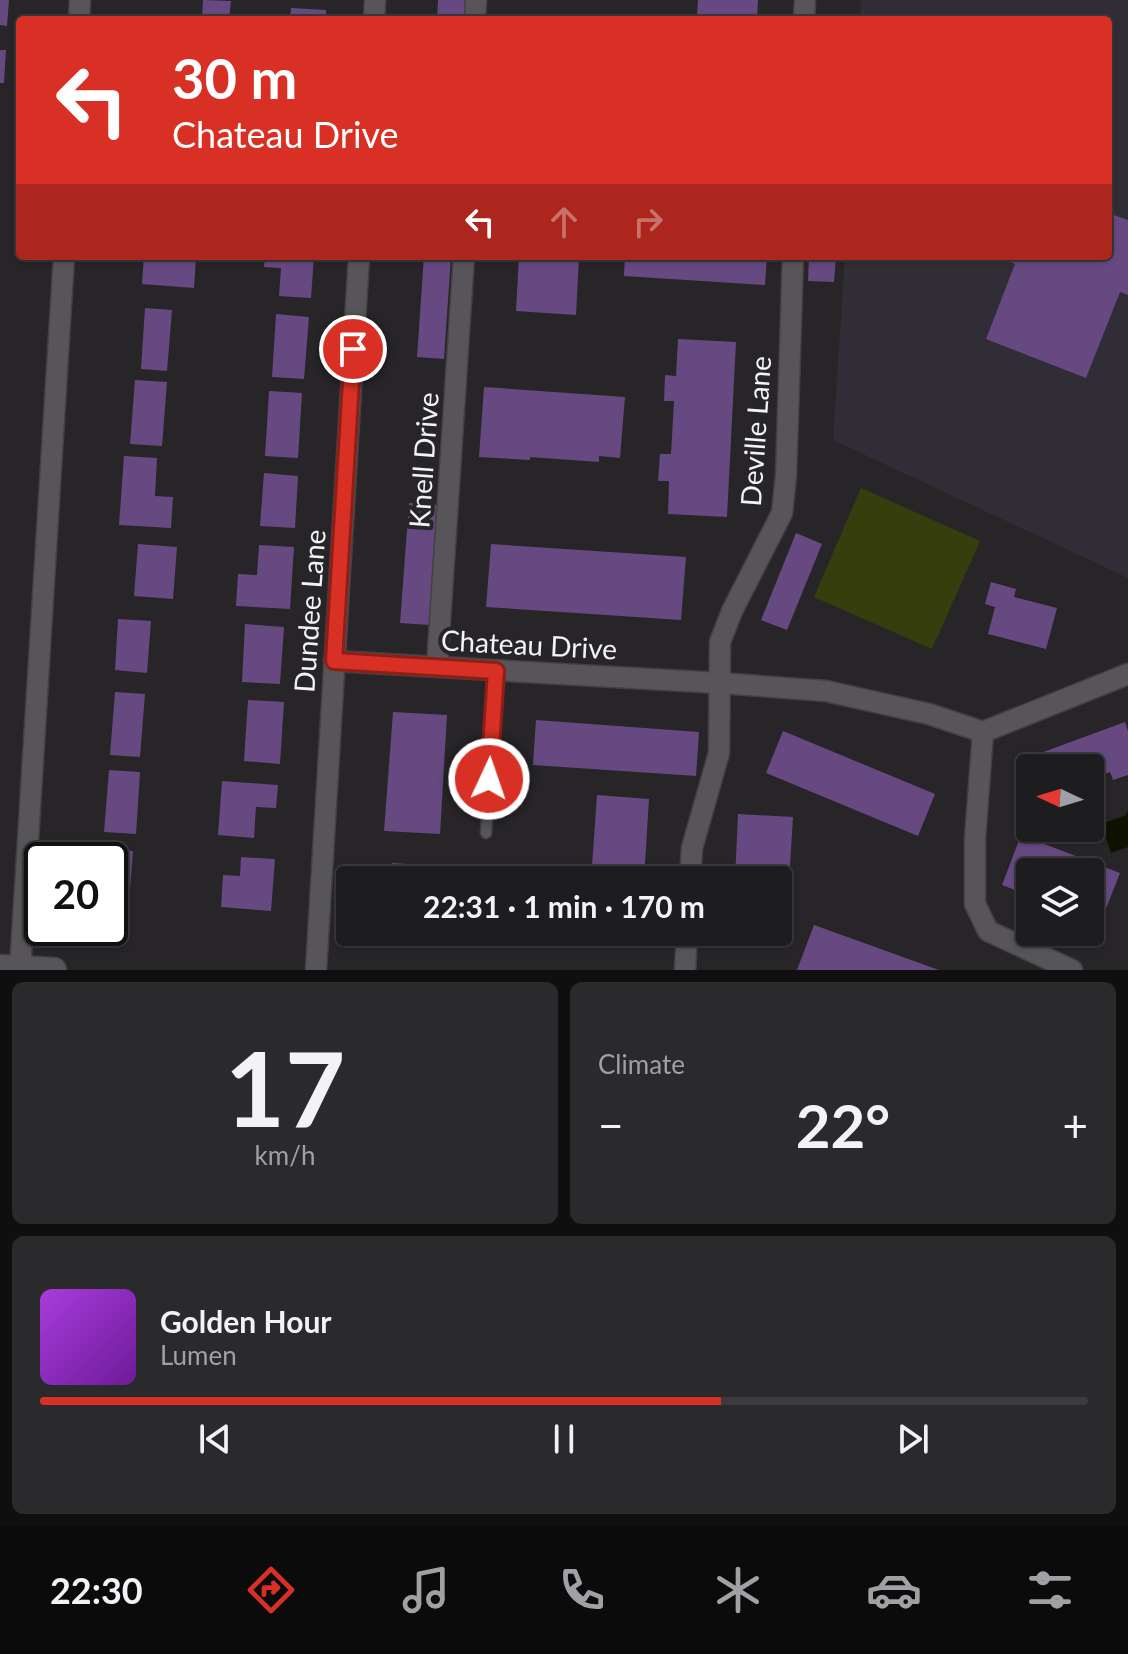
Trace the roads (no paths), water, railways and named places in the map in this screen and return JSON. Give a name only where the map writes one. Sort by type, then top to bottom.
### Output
[{"type":"street","points":[[54,970],[13,968],[64,260]]},
{"type":"street","name":"Dundee Lane","points":[[316,970],[359,260]]},
{"type":"street","name":"Knell Drive","points":[[437,667],[464,260]]},
{"type":"street","name":"Deville Lane","points":[[691,866],[692,848],[719,753],[720,642],[732,611],[782,513],[786,476],[793,260]]},
{"type":"street","name":"Chateau Drive","points":[[334,661],[826,691],[929,714],[983,732]]},
{"type":"street","points":[[1072,970],[988,931],[975,904],[975,839],[983,732],[1128,674]]},
{"type":"street","points":[[685,970],[686,946]]},
{"type":"lane","points":[[486,833],[496,671]]}]
